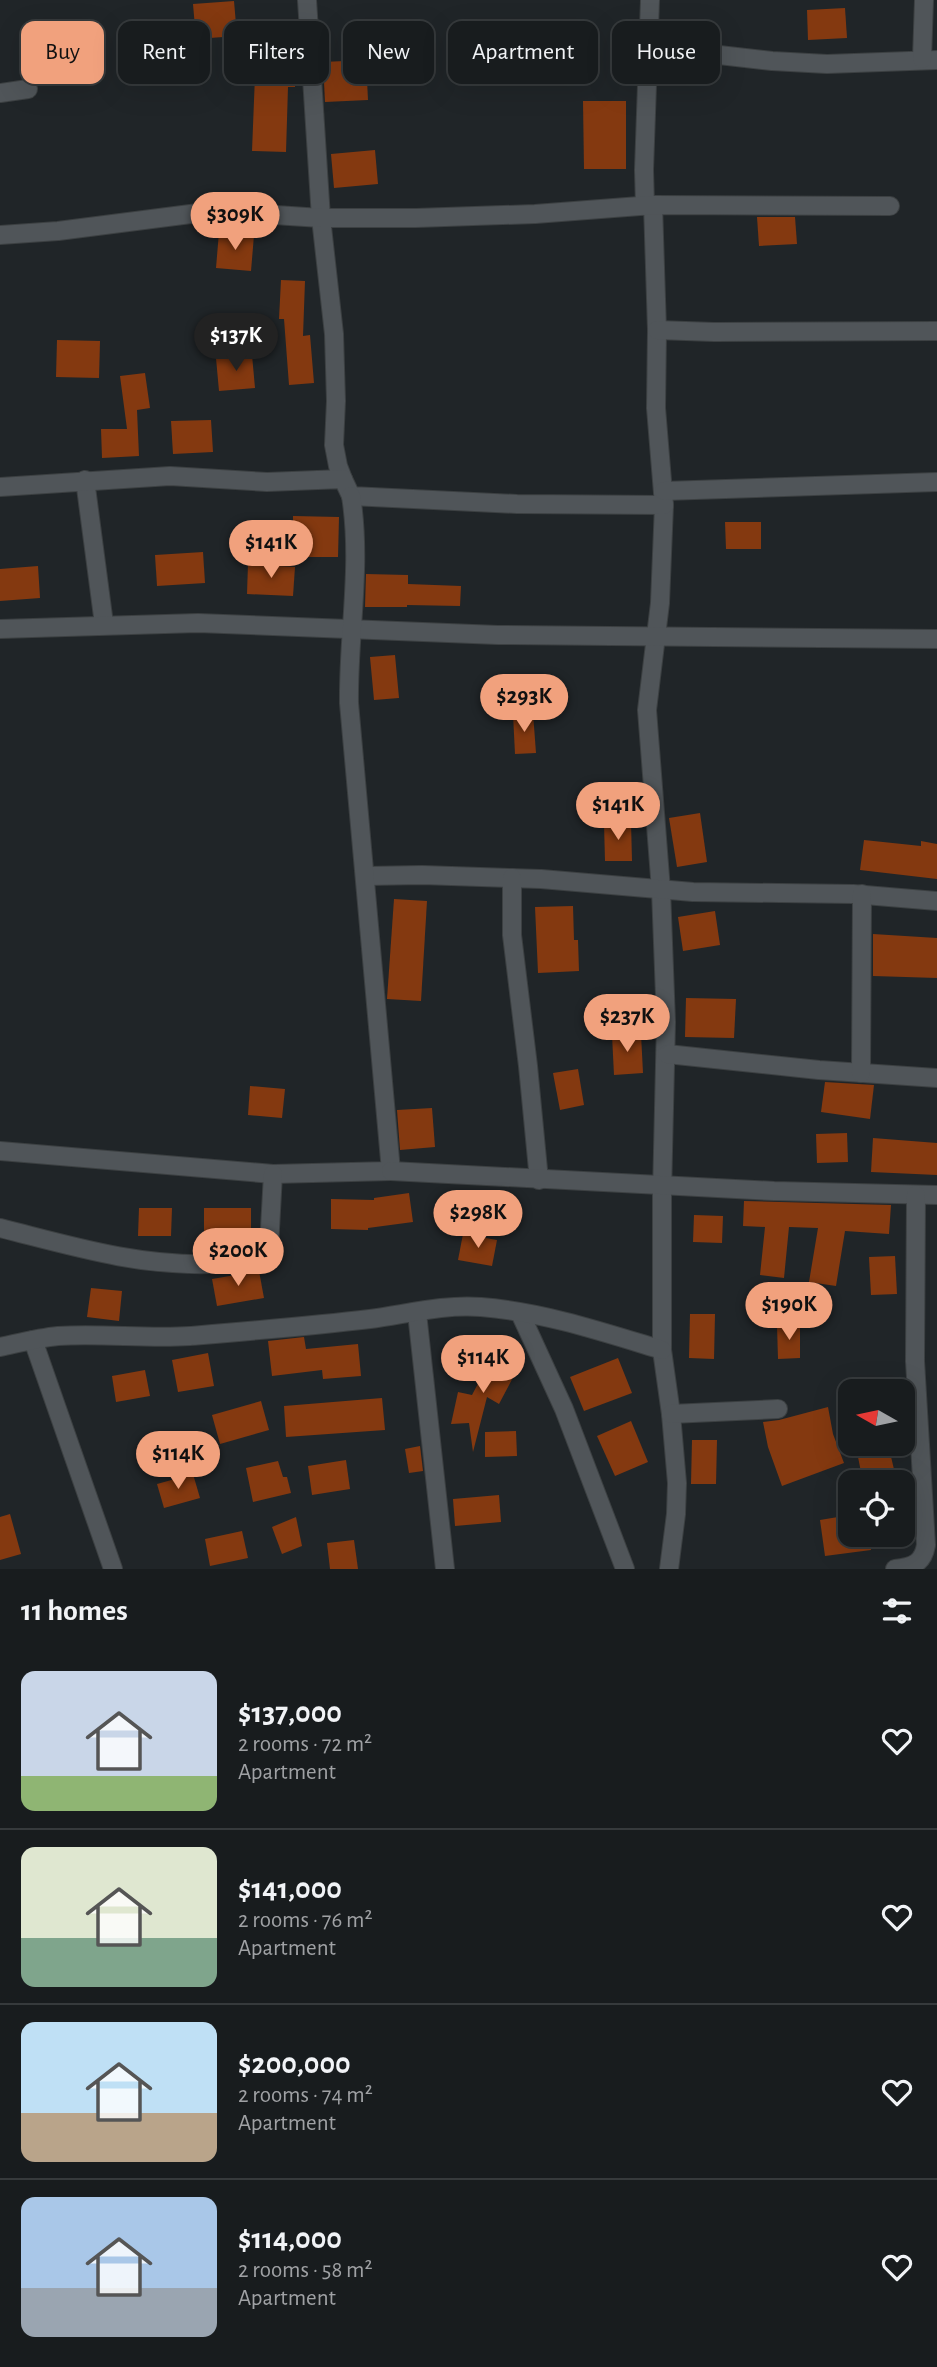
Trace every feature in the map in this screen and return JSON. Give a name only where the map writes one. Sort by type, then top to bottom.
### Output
[{"type":"street","points":[[307,0],[321,218],[334,334],[334,445],[343,479],[351,496],[357,538],[349,704],[391,1171]]},
{"type":"street","points":[[650,0],[650,21]]},
{"type":"street","points":[[720,55],[827,64],[930,60],[924,0]]},
{"type":"street","points":[[647,84],[644,170],[649,205],[657,330],[656,408],[664,498],[663,557],[647,710],[661,890],[667,1054],[662,1184],[662,1350],[677,1483],[669,1569]]},
{"type":"street","points":[[0,93],[27,89]]},
{"type":"street","points":[[0,235],[128,223],[214,211],[321,218],[535,214],[649,205],[890,206]]},
{"type":"street","points":[[657,330],[937,331]]},
{"type":"street","points":[[0,487],[170,476],[267,482],[343,479]]},
{"type":"street","points":[[85,480],[104,624]]},
{"type":"street","points":[[351,496],[517,504],[937,482]]},
{"type":"street","points":[[0,629],[198,623],[512,636],[937,639]]},
{"type":"street","points":[[366,876],[512,878],[730,894],[862,894],[937,901]]},
{"type":"street","points":[[512,878],[512,935],[539,1180]]},
{"type":"street","points":[[861,1073],[862,894]]},
{"type":"street","points":[[667,1054],[937,1078]]},
{"type":"street","points":[[0,1151],[273,1174],[391,1171],[774,1191],[937,1195]]},
{"type":"street","points":[[0,1228],[119,1258],[146,1262],[183,1265],[253,1261],[264,1256],[269,1247],[273,1174]]},
{"type":"street","points":[[895,1569],[915,1565],[921,1560],[926,1545],[915,1361],[916,1195]]},
{"type":"street","points":[[0,1347],[57,1336],[185,1336],[417,1313],[440,1307],[482,1307],[601,1332],[662,1350]]},
{"type":"street","points":[[417,1313],[445,1569]]},
{"type":"street","points":[[520,1313],[564,1409],[625,1569]]},
{"type":"street","points":[[33,1340],[113,1569]]},
{"type":"street","points":[[671,1414],[778,1409]]},
{"type":"building","points":[[234,1],[236,21],[224,21],[224,37],[210,38],[210,21],[194,21],[193,4]]},
{"type":"building","points":[[845,8],[847,38],[808,40],[807,10]]},
{"type":"building","points":[[343,61],[343,84],[367,84],[368,100],[325,102],[324,84],[329,84],[329,62]]},
{"type":"building","points":[[255,84],[295,84],[295,87],[288,87],[286,152],[252,151]]},
{"type":"building","points":[[583,101],[626,101],[626,169],[584,169]]},
{"type":"building","points":[[375,150],[378,184],[334,188],[331,154]]},
{"type":"building","points":[[757,217],[795,217],[797,244],[759,246]]},
{"type":"building","points":[[219,232],[254,235],[251,271],[216,268]]},
{"type":"building","points":[[281,280],[305,281],[303,336],[310,335],[314,383],[289,385],[284,319],[279,319]]},
{"type":"building","points":[[57,340],[100,341],[99,378],[56,377]]},
{"type":"building","points":[[252,355],[255,388],[219,391],[216,358]]},
{"type":"building","points":[[145,373],[150,408],[137,410],[139,456],[102,458],[101,429],[127,429],[120,376]]},
{"type":"building","points":[[211,420],[213,452],[173,454],[171,421]]},
{"type":"building","points":[[293,516],[339,517],[338,557],[293,557]]},
{"type":"building","points":[[725,522],[761,522],[761,549],[726,549]]},
{"type":"building","points":[[203,552],[205,583],[157,586],[155,555]]},
{"type":"building","points":[[248,564],[295,567],[293,596],[247,594]]},
{"type":"building","points":[[38,566],[40,598],[0,601],[0,569]]},
{"type":"building","points":[[366,574],[408,575],[408,584],[461,586],[460,606],[365,607]]},
{"type":"building","points":[[395,655],[399,698],[374,700],[370,657]]},
{"type":"building","points":[[533,713],[536,753],[515,754],[513,714]]},
{"type":"building","points":[[700,813],[707,862],[677,867],[669,818]]},
{"type":"building","points":[[631,822],[632,861],[605,861],[604,823]]},
{"type":"building","points":[[864,840],[921,846],[921,841],[937,844],[937,879],[860,870]]},
{"type":"building","points":[[394,899],[427,901],[421,1001],[387,999]]},
{"type":"building","points":[[573,906],[574,940],[578,940],[579,971],[538,973],[535,907]]},
{"type":"building","points":[[715,911],[720,945],[683,951],[678,917]]},
{"type":"building","points":[[873,934],[937,938],[937,978],[873,976]]},
{"type":"building","points":[[686,998],[736,999],[734,1038],[685,1037]]},
{"type":"building","points":[[641,1034],[643,1073],[614,1075],[612,1035]]},
{"type":"building","points":[[578,1069],[584,1105],[560,1110],[553,1073]]},
{"type":"building","points":[[825,1082],[874,1085],[870,1119],[821,1112]]},
{"type":"building","points":[[250,1086],[285,1089],[282,1118],[248,1115]]},
{"type":"building","points":[[432,1108],[435,1147],[400,1150],[397,1110]]},
{"type":"building","points":[[847,1133],[848,1162],[817,1163],[816,1134]]},
{"type":"building","points":[[873,1138],[937,1143],[937,1175],[871,1172]]},
{"type":"building","points":[[409,1193],[413,1222],[368,1230],[331,1229],[331,1199],[374,1200]]},
{"type":"building","points":[[744,1201],[891,1205],[889,1234],[845,1231],[836,1286],[809,1282],[818,1228],[789,1227],[784,1278],[760,1275],[765,1227],[743,1226]]},
{"type":"building","points":[[139,1208],[172,1208],[171,1236],[138,1236]]},
{"type":"building","points":[[204,1208],[251,1208],[251,1240],[204,1241]]},
{"type":"building","points":[[694,1215],[723,1216],[722,1243],[693,1242]]},
{"type":"building","points":[[463,1234],[497,1240],[492,1266],[458,1260]]},
{"type":"building","points":[[895,1256],[897,1294],[871,1295],[869,1257]]},
{"type":"building","points":[[259,1271],[264,1298],[217,1306],[212,1279]]},
{"type":"building","points":[[91,1288],[122,1291],[119,1321],[87,1317]]},
{"type":"building","points":[[690,1314],[715,1314],[714,1359],[689,1358]]},
{"type":"building","points":[[777,1325],[800,1325],[800,1358],[778,1359]]},
{"type":"building","points":[[304,1337],[306,1349],[358,1344],[361,1376],[323,1379],[322,1370],[272,1376],[268,1341]]},
{"type":"building","points":[[208,1353],[214,1386],[178,1392],[172,1360]]},
{"type":"building","points":[[493,1355],[518,1368],[499,1404],[487,1397],[473,1452],[469,1423],[451,1424],[458,1392],[472,1395]]},
{"type":"building","points":[[618,1358],[632,1393],[584,1411],[570,1377]]},
{"type":"building","points":[[145,1370],[150,1396],[116,1402],[112,1376]]},
{"type":"building","points":[[382,1398],[385,1430],[286,1437],[284,1406]]},
{"type":"building","points":[[261,1401],[269,1430],[220,1444],[212,1415]]},
{"type":"building","points":[[828,1407],[838,1456],[841,1456],[844,1463],[782,1486],[768,1447],[763,1422]]},
{"type":"building","points":[[631,1421],[648,1462],[615,1476],[597,1436]]},
{"type":"building","points":[[516,1431],[517,1456],[485,1457],[485,1432]]},
{"type":"building","points":[[692,1440],[717,1440],[716,1484],[691,1484]]},
{"type":"building","points":[[420,1446],[423,1471],[409,1473],[405,1449]]},
{"type":"building","points":[[891,1456],[894,1470],[861,1470],[858,1457]]},
{"type":"building","points":[[346,1460],[350,1489],[312,1495],[308,1466]]},
{"type":"building","points":[[278,1461],[283,1477],[287,1477],[291,1493],[253,1502],[246,1468]]},
{"type":"building","points":[[193,1474],[200,1498],[164,1508],[157,1484]]},
{"type":"building","points":[[499,1495],[501,1522],[455,1526],[453,1499]]},
{"type":"building","points":[[10,1514],[21,1554],[0,1560],[0,1517]]},
{"type":"building","points":[[296,1517],[302,1546],[282,1554],[272,1527]]},
{"type":"building","points":[[838,1517],[838,1547],[871,1547],[871,1550],[825,1556],[820,1520]]},
{"type":"building","points":[[242,1531],[248,1558],[210,1566],[205,1539]]},
{"type":"building","points":[[354,1540],[358,1569],[330,1569],[327,1543]]}]
